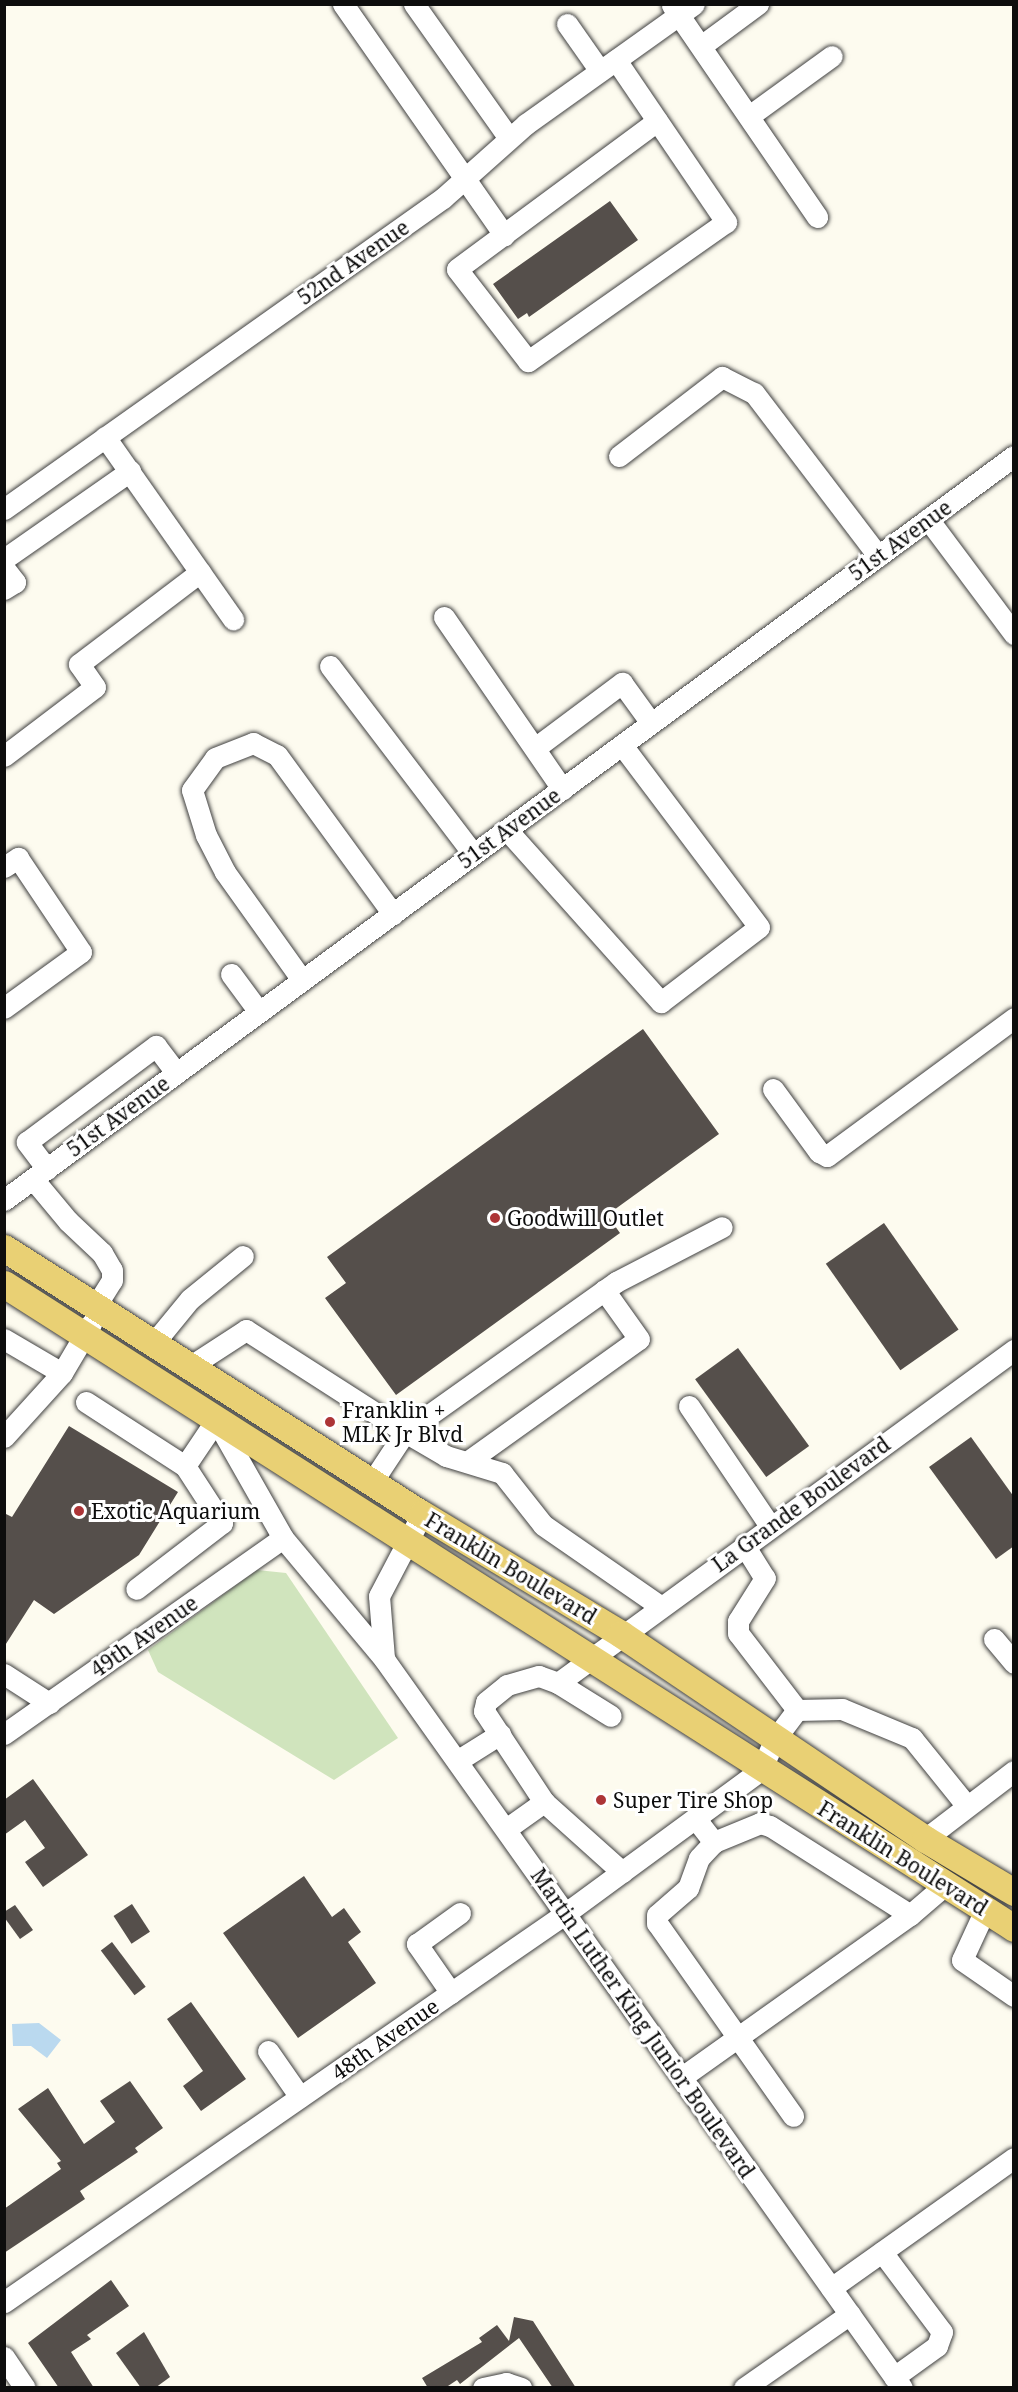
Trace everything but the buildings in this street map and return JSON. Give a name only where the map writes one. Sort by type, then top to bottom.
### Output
[{"type":"main road","name":"Franklin Boulevard","points":[[4,1248],[91,1322],[216,1420],[406,1539],[761,1770],[1014,1928]]},
{"type":"main road","name":"Franklin Boulevard","points":[[4,1284],[44,1309],[91,1322],[153,1344],[422,1514],[621,1634],[925,1839],[1014,1893]]},
{"type":"main road","points":[[91,1322],[161,1366],[189,1367]]},
{"type":"street","points":[[343,4],[504,235]]},
{"type":"street","points":[[414,4],[508,138]]},
{"type":"street","points":[[701,46],[758,4]]},
{"type":"street","points":[[682,8],[701,46],[817,217]]},
{"type":"street","name":"52nd Avenue","points":[[4,508],[466,181],[508,138],[682,8]]},
{"type":"street","points":[[567,24],[608,65],[657,121],[726,222],[528,361],[457,269],[657,121]]},
{"type":"street","points":[[749,116],[832,56]]},
{"type":"street","points":[[619,456],[722,377],[754,393],[878,556]]},
{"type":"street","points":[[105,437],[233,619]]},
{"type":"street","name":"51st Avenue","points":[[4,1200],[1014,456]]},
{"type":"street","points":[[4,589],[15,582],[5,559],[130,471]]},
{"type":"street","points":[[928,519],[1014,634]]},
{"type":"street","points":[[4,756],[95,687],[79,664],[200,572]]},
{"type":"street","points":[[444,617],[562,789]]},
{"type":"street","points":[[330,666],[474,854]]},
{"type":"street","points":[[535,748],[622,683],[651,723]]},
{"type":"street","points":[[302,980],[225,872],[206,835],[192,790],[215,758],[253,743],[277,755],[393,914]]},
{"type":"street","points":[[507,830],[661,1002],[759,927],[622,745]]},
{"type":"street","points":[[4,867],[18,858],[81,952],[4,1008]]},
{"type":"street","points":[[231,974],[259,1012]]},
{"type":"street","points":[[773,1089],[819,1152],[826,1156],[1014,1018]]},
{"type":"street","points":[[4,1437],[62,1373],[112,1280],[112,1270],[102,1253],[68,1221],[40,1174],[27,1142],[156,1046],[176,1073]]},
{"type":"street","points":[[372,1482],[405,1432],[604,1290],[722,1227]]},
{"type":"street","points":[[153,1344],[190,1299],[243,1256]]},
{"type":"street","points":[[467,1462],[639,1339],[604,1290]]},
{"type":"street","points":[[189,1367],[246,1330],[446,1456],[502,1473],[543,1525],[660,1606]]},
{"type":"street","points":[[4,1340],[62,1373]]},
{"type":"street","name":"La Grande Boulevard","points":[[558,1683],[588,1658],[1014,1350]]},
{"type":"street","points":[[86,1402],[185,1466],[222,1523],[136,1589]]},
{"type":"street","points":[[689,1406],[770,1526]]},
{"type":"street","points":[[185,1466],[216,1420]]},
{"type":"street","name":"Martin Luther King Junior Boulevard","points":[[216,1420],[283,1538],[384,1659],[898,2382]]},
{"type":"street","points":[[384,1659],[379,1596],[406,1539],[422,1514]]},
{"type":"street","name":"49th Avenue","points":[[4,1734],[283,1538]]},
{"type":"street","points":[[744,1545],[765,1578],[738,1621],[738,1633],[797,1710]]},
{"type":"street","points":[[994,1639],[1014,1663]]},
{"type":"street","points":[[4,1674],[49,1703]]},
{"type":"street","points":[[611,1716],[558,1683],[539,1676],[507,1685],[486,1702],[484,1711],[544,1802],[622,1872]]},
{"type":"street","points":[[797,1710],[842,1709],[912,1738],[966,1805]]},
{"type":"street","points":[[761,1770],[775,1739],[797,1710]]},
{"type":"street","points":[[457,1761],[500,1734]]},
{"type":"street","name":"48th Avenue","points":[[4,2302],[566,1913],[761,1770]]},
{"type":"street","points":[[925,1839],[966,1805],[1014,1771]]},
{"type":"street","points":[[506,1829],[544,1802]]},
{"type":"street","points":[[695,1818],[714,1842]]},
{"type":"street","points":[[793,2116],[657,1923],[657,1915],[688,1888],[699,1858],[714,1842],[760,1823],[770,1826],[910,1915]]},
{"type":"street","points":[[682,2077],[910,1915],[945,1884]]},
{"type":"street","points":[[985,1910],[962,1960],[1014,1996]]},
{"type":"street","points":[[451,1993],[417,1944],[460,1913]]},
{"type":"street","points":[[267,2052],[300,2097]]},
{"type":"street","points":[[831,2288],[1014,2158]]},
{"type":"street","points":[[882,2252],[942,2332],[937,2346],[898,2382]]},
{"type":"street","points":[[744,2388],[850,2314]]},
{"type":"street","points":[[4,2357],[25,2388]]},
{"type":"street","points":[[483,2388],[506,2383],[521,2388]]},
{"type":"green space","points":[[257,1570],[286,1573],[398,1738],[334,1780],[158,1672],[148,1650]]},
{"type":"water","points":[[39,2023],[61,2040],[47,2058],[31,2046],[13,2046],[12,2024]]},
{"type":"place","name":"Goodwill Outlet","points":[[495,1218]]},
{"type":"place","name":"Franklin + MLK Jr Blvd","points":[[330,1422]]},
{"type":"place","name":"Exotic Aquarium","points":[[79,1511]]},
{"type":"place","name":"Super Tire Shop","points":[[601,1800]]}]
